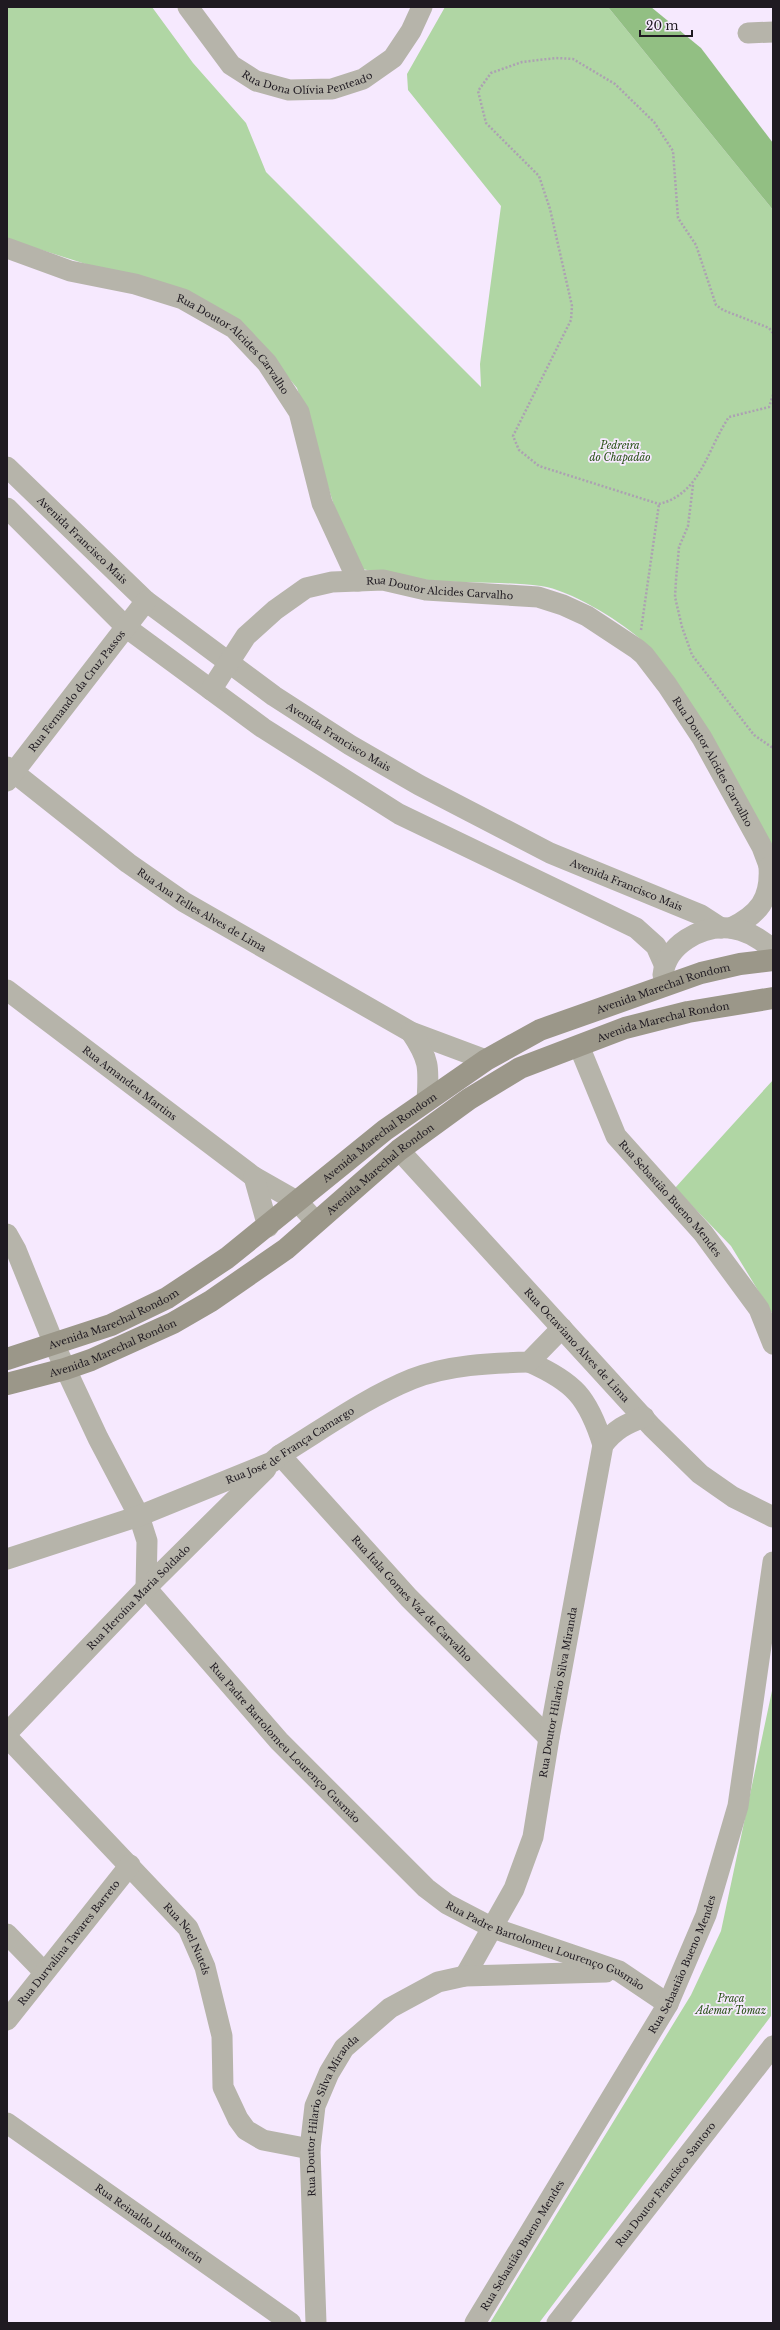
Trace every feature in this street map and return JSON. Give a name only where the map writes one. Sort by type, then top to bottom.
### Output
[{"type":"main road","name":"Avenida Marechal Rondom","points":[[7,1359],[111,1325],[167,1298],[227,1258],[268,1227],[385,1130],[486,1060],[540,1030],[665,975],[700,974],[740,964],[773,960]]},
{"type":"main road","points":[[665,975],[674,1001],[688,1012]]},
{"type":"main road","name":"Avenida Marechal Rondon","points":[[7,1384],[65,1369],[129,1344],[205,1304],[237,1284],[286,1249],[399,1150],[469,1099],[520,1068],[625,1028],[770,994]]},
{"type":"street","name":"Rua Dona Olívia Penteado","points":[[188,7],[231,65],[256,81],[289,90],[332,90],[363,79],[394,58],[412,30],[422,7]]},
{"type":"street","points":[[748,33],[773,32]]},
{"type":"street","name":"Rua Doutor Alcides Carvalho","points":[[7,248],[70,271],[136,284],[183,299],[234,328],[267,363],[299,412],[322,503],[358,581],[383,580],[426,590],[538,597],[563,605],[587,616],[644,655],[702,738],[762,847],[771,872],[766,898],[756,912],[726,928]]},
{"type":"street","name":"Avenida Francisco Mais","points":[[7,467],[146,601],[229,660],[274,696],[350,745],[419,785],[550,853],[689,910],[726,928],[761,939],[773,950]]},
{"type":"street","points":[[7,508],[127,628],[263,728],[398,814],[636,928],[656,946],[665,975]]},
{"type":"street","points":[[211,690],[229,660],[246,636],[275,610],[306,588],[332,582],[358,581]]},
{"type":"street","name":"Rua Fernando da Cruz Passos","points":[[9,773],[127,628],[146,601]]},
{"type":"street","name":"Rua Ana Telles Alves de Lima","points":[[9,773],[128,863],[184,902],[411,1032],[486,1060]]},
{"type":"street","points":[[665,975],[672,951],[686,939],[700,933],[726,928]]},
{"type":"street","name":"Rua Amandeu Martins","points":[[7,990],[254,1177],[298,1202],[316,1222]]},
{"type":"street","name":"Rua Ana Telles Alves de Lima","points":[[411,1032],[425,1052],[429,1070],[427,1100]]},
{"type":"street","name":"Rua Sebastião Bueno Mendes","points":[[578,1046],[616,1136],[703,1233],[759,1309],[773,1344]]},
{"type":"street","name":"Rua Octaviano Alves de Lima","points":[[399,1150],[644,1418],[700,1474],[733,1497],[773,1517]]},
{"type":"street","points":[[254,1177],[268,1227]]},
{"type":"street","points":[[7,1234],[16,1250],[65,1369],[139,1516],[147,1541],[146,1588]]},
{"type":"street","points":[[562,1328],[529,1362],[554,1373],[573,1388],[587,1405],[603,1445]]},
{"type":"street","name":"Rua José de França Camargo","points":[[7,1559],[139,1516],[276,1459],[374,1397],[413,1379],[455,1368],[529,1362]]},
{"type":"street","name":"Rua Doutor Hilario Silva Miranda","points":[[465,1976],[514,1889],[533,1837],[549,1738],[603,1445],[612,1432],[623,1425],[644,1418]]},
{"type":"street","name":"Rua Heroína Maria Soldado","points":[[7,1733],[146,1588],[276,1459]]},
{"type":"street","name":"Rua Ítala Gomes Vaz de Carvalho","points":[[276,1459],[409,1598],[549,1738]]},
{"type":"street","name":"Rua Sebastião Bueno Mendes","points":[[475,2323],[668,2004],[706,1915],[738,1806],[773,1562]]},
{"type":"street","name":"Rua Padre Bartolomeu Lourenço Gusmão","points":[[146,1588],[279,1741],[426,1888],[447,1904],[493,1928],[619,1971],[668,2004]]},
{"type":"street","name":"Rua Noel Nutels","points":[[7,1737],[130,1865],[188,1928],[205,1966],[222,2036],[223,2087],[238,2119],[246,2130],[263,2140],[310,2148]]},
{"type":"street","name":"Rua Durvalina Tavares Barreto","points":[[7,2020],[130,1865]]},
{"type":"street","points":[[7,1934],[44,1972]]},
{"type":"street","name":"Rua Doutor Hilario Silva Miranda","points":[[316,2323],[310,2148],[315,2106],[329,2073],[344,2048],[371,2022],[412,1994],[438,1982],[465,1976],[619,1971]]},
{"type":"street","name":"Rua Doutor Francisco Santoro","points":[[557,2323],[773,2046]]},
{"type":"street","name":"Rua Reinaldo Lubenstein","points":[[7,2123],[291,2323]]},
{"type":"path","points":[[693,484],[676,498],[659,504],[539,466],[519,450],[513,436],[571,320],[572,306],[550,209],[539,176],[486,123],[478,91],[491,73],[522,62],[556,58],[572,59],[615,84],[654,122],[673,151],[678,218],[696,245],[716,305],[723,310],[769,328],[773,333]]},
{"type":"path","points":[[773,395],[769,407],[729,417],[693,484],[688,526],[680,547],[675,597],[682,627],[692,655],[754,735],[773,748]]},
{"type":"path","points":[[637,649],[646,601],[649,566],[659,504]]},
{"type":"green space","name":"Pedreira do Chapadão","points":[[7,7],[152,7],[193,63],[246,123],[266,172],[481,387],[480,364],[501,206],[408,90],[407,74],[445,7],[608,7],[773,210],[773,867],[639,638],[630,630],[593,606],[579,599],[541,586],[527,584],[428,580],[362,569],[337,515],[297,388],[247,328],[92,266],[7,239]]},
{"type":"green space","points":[[608,7],[651,7],[701,48],[773,143],[773,210]]},
{"type":"green space","points":[[773,1080],[773,1315],[731,1246],[675,1188]]},
{"type":"green space","name":"Praça Ademar Tomaz","points":[[773,1686],[771,2016],[539,2323],[490,2323],[691,1995],[721,1931]]}]
